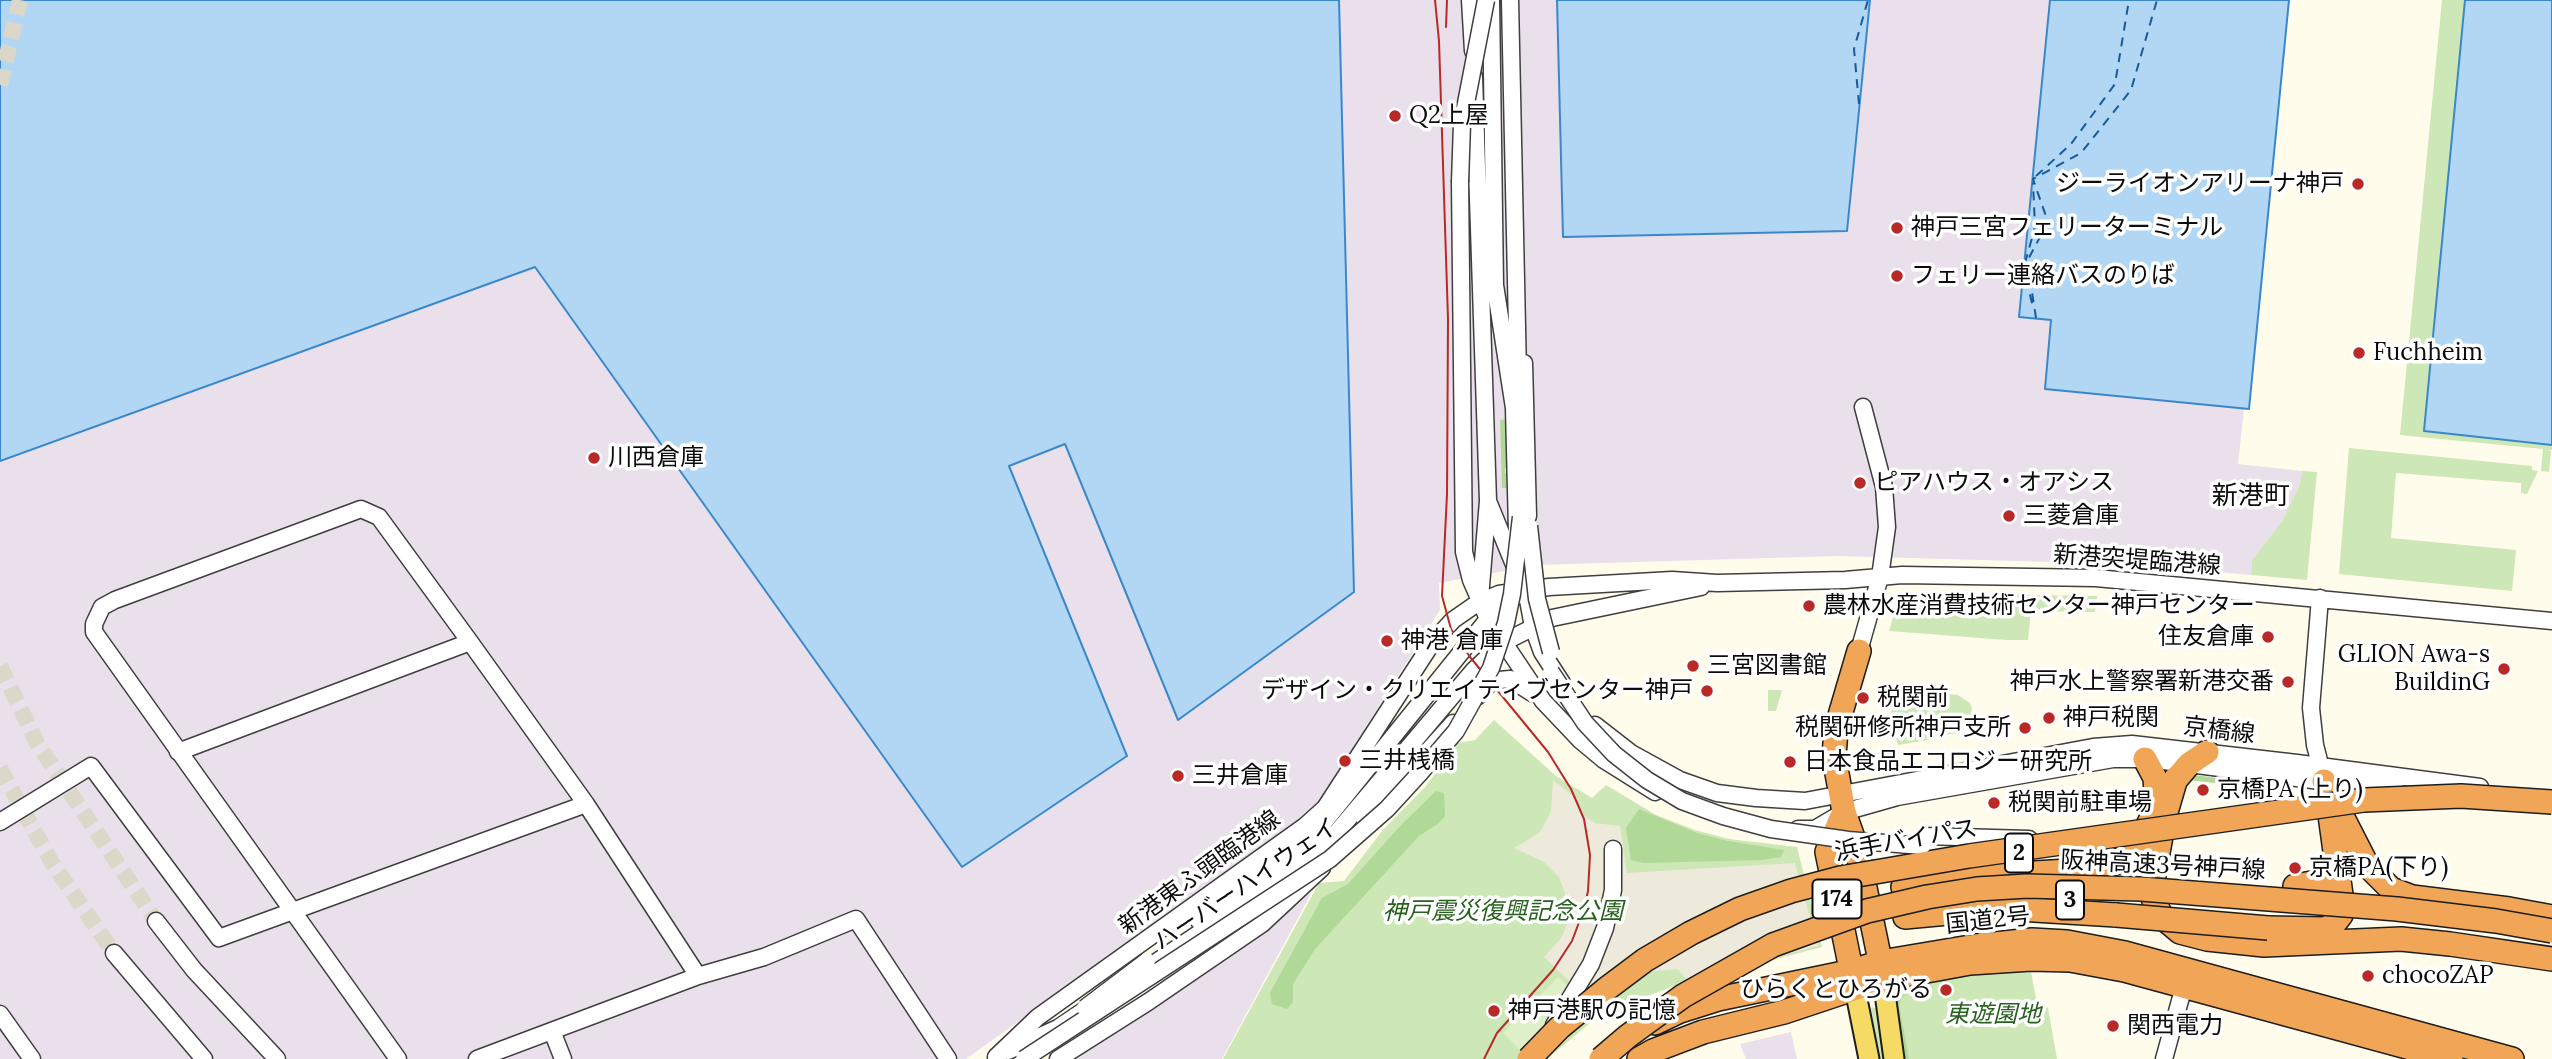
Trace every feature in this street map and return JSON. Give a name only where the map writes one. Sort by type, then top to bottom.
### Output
[{"type":"highway","name":"174","points":[[1859,651],[1835,736],[1834,757],[1842,802],[1857,849],[1882,971]]},
{"type":"highway","points":[[2322,774],[2357,850],[2382,883],[2391,889],[2412,897],[2552,918]]},
{"type":"highway","name":"3","points":[[1905,917],[1978,909],[2028,908],[2266,936],[2317,930],[2334,924],[2341,915],[2342,902],[2322,774]]},
{"type":"highway","name":"3","points":[[1773,945],[1827,913],[1867,897],[1903,887],[1966,877],[2103,868],[2137,848],[2169,783]]},
{"type":"highway","name":"3","points":[[2169,783],[2153,875],[2153,898],[2161,916],[2172,928],[2190,936],[2401,939],[2552,959]]},
{"type":"highway","name":"浜手バイパス","points":[[1529,1059],[1577,1012],[1645,960],[1740,909],[1791,891],[1892,867],[2375,799],[2461,796],[2552,802]]},
{"type":"highway","name":"浜手バイパス","points":[[1537,1059],[1581,1016],[1647,964],[1693,937],[1742,914],[1842,882],[2070,845],[2365,805],[2460,800],[2552,802]]},
{"type":"highway","name":"174","points":[[1842,802],[1827,852],[1854,980]]},
{"type":"highway","points":[[2141,889],[2267,889],[2323,880]]},
{"type":"highway","name":"阪神高速3号神戸線","points":[[1601,1059],[1683,996],[1773,945],[1867,911],[1951,893],[2027,886],[2141,889],[2409,910],[2552,931]]},
{"type":"highway","name":"阪神高速3号神戸線","points":[[1623,1059],[1658,1031],[1734,981],[1815,943],[1905,917],[1954,907],[2053,899],[2108,902],[2395,924],[2494,935],[2552,945]]},
{"type":"highway","name":"国道2号","points":[[1639,1059],[1673,1042],[1703,1032],[1784,1013],[1854,980],[1882,971],[1976,946],[2032,940],[2067,942],[2125,953],[2512,1059]]},
{"type":"highway","name":"国道2号","points":[[1882,971],[1970,963],[2070,960],[2124,970],[2446,1058]]},
{"type":"highway","name":"国道2号","points":[[1601,1059],[1651,1025],[1718,999],[1854,980]]},
{"type":"main road","points":[[1882,971],[1894,1059]]},
{"type":"main road","points":[[1854,980],[1869,1059]]},
{"type":"street","points":[[1470,0],[1478,163],[1488,501],[1479,602]]},
{"type":"street","points":[[1486,0],[1462,124],[1460,182],[1464,552],[1479,602],[1543,701],[1580,740],[1637,782],[1670,800],[1742,820],[1798,830],[1815,828],[1842,802]]},
{"type":"street","points":[[1491,0],[1495,285],[1514,408],[1517,531],[1524,590],[1542,652],[1585,714],[1604,733],[1655,768],[1692,785],[1730,795],[1842,802]]},
{"type":"street","points":[[1510,0],[1524,516],[1537,599],[1551,652]]},
{"type":"street","points":[[1516,0],[1524,516]]},
{"type":"street","points":[[1859,651],[1880,577],[1885,547],[1886,507],[1873,439],[1863,407]]},
{"type":"street","points":[[1488,501],[1524,590]]},
{"type":"street","points":[[398,1059],[94,632],[94,624],[102,607],[360,509],[379,517],[586,804],[698,976]]},
{"type":"street","name":"ハーバーハイウェイ","points":[[1022,1059],[1330,859],[1387,809],[1456,731],[1484,683],[1494,659],[1512,594],[1524,516]]},
{"type":"street","name":"ハーバーハイウェイ","points":[[1037,1059],[1326,870],[1392,813],[1425,778],[1462,734],[1497,672],[1519,599],[1524,516]]},
{"type":"street","name":"新港突堤臨港線","points":[[1479,602],[1499,594],[1524,590],[1672,580],[1717,583],[1902,575],[2107,579],[2552,621]]},
{"type":"street","name":"新港突堤臨港線","points":[[1504,642],[1552,618],[1717,583]]},
{"type":"street","points":[[1022,1059],[1205,916],[1291,854],[1321,826],[1488,619],[1524,590]]},
{"type":"street","points":[[2320,598],[2311,708],[2322,774]]},
{"type":"street","name":"新港東ふ頭臨港線","points":[[994,1058],[1038,1017],[1305,826],[1325,808],[1432,643],[1453,620],[1479,602]]},
{"type":"street","points":[[178,752],[470,642]]},
{"type":"street","name":"新港東ふ頭臨港線","points":[[994,1058],[1058,1028],[1304,863],[1338,831],[1474,670],[1504,642]]},
{"type":"street","points":[[1551,672],[1585,723],[1614,754],[1647,780],[1682,801],[1723,816],[1771,829],[1873,842],[1957,846],[2070,845]]},
{"type":"street","points":[[1058,1059],[1148,1002],[1262,924],[1314,877],[1489,684],[1510,679],[1543,701]]},
{"type":"street","name":"京橋線","points":[[1842,802],[2094,747],[2144,745],[2169,783]]},
{"type":"street","name":"京橋線","points":[[1842,802],[1898,797],[2088,762],[2169,783],[2322,774],[2552,802]]},
{"type":"street","points":[[0,822],[91,766],[219,938],[586,804]]},
{"type":"street","name":"京橋線","points":[[2322,774],[2552,812]]},
{"type":"street","points":[[1923,836],[2022,839],[2116,834]]},
{"type":"street","points":[[1529,1059],[1573,997],[1598,947],[1613,890],[1613,849]]},
{"type":"street","points":[[477,1059],[698,976],[764,957],[856,919],[948,1059]]},
{"type":"street","points":[[156,921],[194,970],[277,1059]]},
{"type":"street","points":[[114,953],[204,1059]]},
{"type":"street","points":[[1537,1059],[1572,1010],[1597,967]]},
{"type":"street","points":[[2164,1059],[2184,986]]},
{"type":"street","points":[[0,1014],[32,1059]]},
{"type":"street","points":[[552,1031],[563,1059]]},
{"type":"shaded area","points":[[1339,0],[1557,0],[1563,237],[1847,231],[1870,0],[2050,0],[2019,316],[2051,320],[2045,389],[2244,409],[2238,464],[2302,471],[2300,484],[2282,521],[2252,560],[2251,575],[2126,564],[1837,556],[1537,565],[1439,583],[1440,610],[1319,801],[1301,820],[966,1059],[0,1059],[0,461],[535,267],[962,867],[1127,755],[1008,466],[1065,444],[1178,720],[1353,592]]},
{"type":"shaded area","points":[[1553,780],[1576,798],[1583,815],[1595,823],[1620,826],[1627,873],[1795,863],[1818,946],[1687,980],[1678,969],[1644,972],[1594,1005],[1544,957],[1561,938],[1567,925],[1565,893],[1559,877],[1544,862],[1514,848],[1539,833],[1546,822],[1551,811]]},
{"type":"shaded area","points":[[1312,892],[1222,1059],[1065,1059],[1164,992]]},
{"type":"shaded area","points":[[1791,1032],[1797,1059],[1746,1059],[1740,1044]]},
{"type":"green space","points":[[2442,0],[2465,0],[2426,408],[2552,428],[2552,450],[2547,450],[2551,451],[2549,472],[2541,471],[2543,449],[2400,435]]},
{"type":"green space","points":[[1508,419],[1505,428],[1508,429],[1509,467],[1505,468],[1505,473],[1509,473],[1509,488],[1502,488],[1500,420]]},
{"type":"green space","points":[[2349,448],[2532,466],[2532,470],[2538,471],[2527,494],[2521,493],[2521,483],[2396,473],[2391,538],[2516,550],[2512,591],[2339,574]]},
{"type":"green space","points":[[2302,471],[2317,472],[2307,580],[2251,575],[2252,560],[2282,521],[2300,484]]},
{"type":"green space","points":[[1900,593],[2097,596],[2095,612],[2031,611],[2028,640],[2007,640],[1889,631]]},
{"type":"green space","points":[[1768,690],[1782,690],[1776,711],[1768,711]]},
{"type":"green space","points":[[1904,690],[1958,695],[1970,703],[1970,722],[1957,733],[1898,745],[1896,738],[1886,730],[1896,696]]},
{"type":"green space","name":"神戸震災復興記念公園","points":[[1494,720],[1556,776],[1592,798],[1606,785],[1656,815],[1695,830],[1729,839],[1797,847],[1822,947],[1677,985],[1618,1007],[1589,1024],[1547,1059],[1223,1059],[1319,883],[1344,881],[1382,831],[1426,786],[1458,743],[1475,740]]},
{"type":"green space","points":[[2194,775],[2258,783],[2259,788],[2188,780]]},
{"type":"green space","points":[[1436,791],[1444,793],[1445,816],[1419,836],[1315,949],[1293,984],[1293,1002],[1287,1009],[1272,1004],[1270,993],[1322,898],[1348,884]]},
{"type":"green space","points":[[1639,809],[1697,833],[1784,850],[1781,857],[1762,860],[1644,863],[1631,860],[1626,828]]},
{"type":"green space","name":"東遊園地","points":[[2030,966],[2036,999],[2048,1008],[2057,1059],[1903,1059],[1893,1005],[1897,992],[1905,985],[1973,971]]},
{"type":"green space","points":[[1558,977],[1586,1004],[1529,1059],[1503,1033]]},
{"type":"green space","points":[[1905,986],[1907,994],[1902,997],[1899,1005],[1909,1059],[1903,1059],[1893,1005],[1897,993]]},
{"type":"green space","points":[[1872,1007],[1877,1009],[1887,1059],[1880,1059],[1869,1010]]},
{"type":"water","points":[[0,0],[1339,0],[1354,592],[1178,720],[1065,444],[1009,466],[1127,756],[962,867],[535,267],[0,461]]},
{"type":"water","points":[[1557,0],[1870,0],[1847,231],[1563,237]]},
{"type":"water","points":[[2050,0],[2289,0],[2249,409],[2045,389],[2051,320],[2019,317]]},
{"type":"water","points":[[2465,0],[2552,0],[2552,445],[2424,431]]},
{"type":"ferry route","points":[[1859,104],[1854,49],[1868,0]]},
{"type":"ferry route","points":[[2036,176],[2071,144],[2115,84],[2129,0]]},
{"type":"ferry route","points":[[2036,318],[2032,292],[2023,269],[2048,222],[2033,179],[2081,153],[2131,90],[2157,0]]},
{"type":"ferry route","points":[[2025,263],[2035,227],[2033,183]]},
{"type":"ferry route","points":[[2026,279],[2033,307]]},
{"type":"tunnel","points":[[0,85],[20,0]]},
{"type":"tunnel","points":[[0,666],[37,743],[156,921]]},
{"type":"tunnel","points":[[0,768],[52,863],[114,953]]},
{"type":"tram line","points":[[1435,0],[1439,41],[1448,319],[1447,494],[1442,596],[1451,629],[1470,657],[1548,752],[1571,789],[1584,819],[1590,855],[1588,891],[1572,941],[1553,970],[1497,1033],[1484,1059]]},
{"type":"tram line","points":[[1446,27],[1447,0]]},
{"type":"place","name":"Q2上屋","points":[[1395,116]]},
{"type":"place","name":"ジーライオンアリーナ神戸","points":[[2358,184]]},
{"type":"place","name":"神戸三宮フェリーターミナル","points":[[1897,228]]},
{"type":"place","name":"フェリー連絡バスのりば","points":[[1897,276]]},
{"type":"place","name":"Fuchheim","points":[[2359,353]]},
{"type":"place","name":"川西倉庫","points":[[594,458]]},
{"type":"place","name":"ピアハウス・オアシス","points":[[1860,483]]},
{"type":"place","name":"三菱倉庫","points":[[2009,516]]},
{"type":"place","name":"農林水産消費技術センター神戸センター","points":[[1809,606]]},
{"type":"place","name":"住友倉庫","points":[[2268,637]]},
{"type":"place","name":"神港 倉庫","points":[[1387,641]]},
{"type":"place","name":"三宮図書館","points":[[1693,666]]},
{"type":"place","name":"GLION Awa‐s BuildinG","points":[[2504,669]]},
{"type":"place","name":"神戸水上警察署新港交番","points":[[2288,682]]},
{"type":"place","name":"デザイン・クリエイティブセンター神戸","points":[[1707,691]]},
{"type":"place","name":"税関前","points":[[1863,698]]},
{"type":"place","name":"神戸税関","points":[[2049,718]]},
{"type":"place","name":"税関研修所神戸支所","points":[[2025,728]]},
{"type":"place","name":"三井桟橋","points":[[1345,761]]},
{"type":"place","name":"日本食品エコロジー研究所","points":[[1790,762]]},
{"type":"place","name":"三井倉庫","points":[[1178,776]]},
{"type":"place","name":"京橋PA (上り)","points":[[2203,790]]},
{"type":"place","name":"税関前駐車場","points":[[1994,803]]},
{"type":"place","name":"京橋PA(下り)","points":[[2295,868]]},
{"type":"place","name":"chocoZAP","points":[[2368,976]]},
{"type":"place","name":"ひらくとひろがる","points":[[1946,990]]},
{"type":"place","name":"神戸港駅の記憶","points":[[1494,1011]]},
{"type":"place","name":"関西電力","points":[[2113,1026]]},
{"type":"district","name":"新港町","points":[[2251,497]]}]
